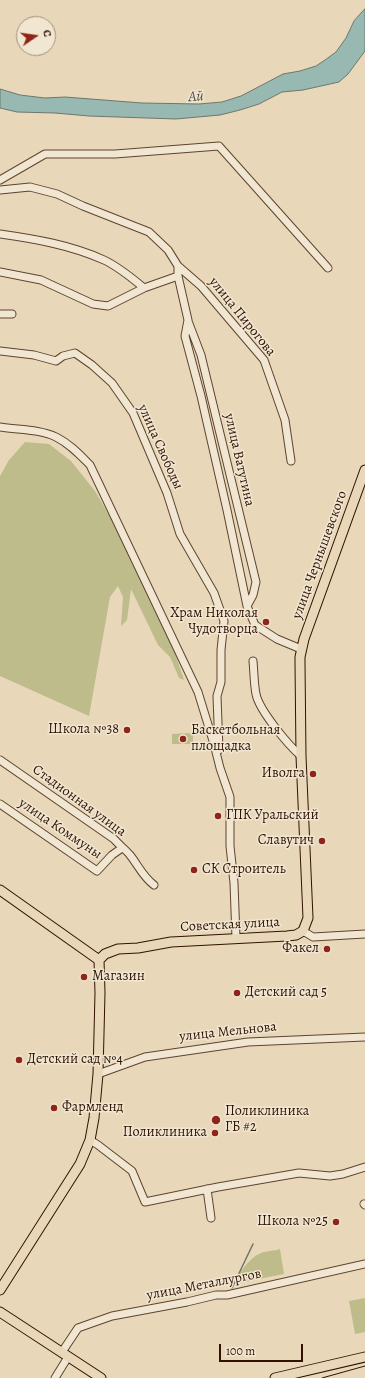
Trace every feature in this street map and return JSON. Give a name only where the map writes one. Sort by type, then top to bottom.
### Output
[{"type":"main road","name":"улица Чернышевского","points":[[303,931],[308,918],[301,756],[301,649],[339,539],[365,470]]},
{"type":"main road","points":[[0,890],[99,960],[100,992],[98,1074],[94,1118],[90,1140],[80,1164],[0,1290]]},
{"type":"main road","name":"Советская улица","points":[[99,960],[105,954],[118,949],[138,948],[171,942],[287,936],[296,935],[303,931]]},
{"type":"main road","points":[[0,1312],[101,1378]]},
{"type":"main road","points":[[275,1378],[365,1357]]},
{"type":"street","points":[[0,180],[45,154],[115,154],[220,146],[328,268]]},
{"type":"street","points":[[0,190],[30,187],[57,194],[149,232],[168,250],[178,266]]},
{"type":"street","points":[[0,234],[38,240],[76,250],[105,260],[130,276],[144,288]]},
{"type":"street","name":"улица Ватутина","points":[[178,266],[178,276],[188,320],[201,355],[256,582],[253,595],[247,606]]},
{"type":"street","name":"улица Пирогова","points":[[178,266],[201,286],[264,360],[285,420],[291,461]]},
{"type":"street","points":[[0,272],[41,280],[93,304],[108,306],[144,288],[178,276]]},
{"type":"street","points":[[0,314],[12,314]]},
{"type":"street","name":"улица Ватутина","points":[[188,320],[185,336],[228,510],[247,606],[255,625],[277,639],[301,649]]},
{"type":"street","name":"улица Свободы","points":[[0,351],[34,355],[56,361],[64,356],[75,353],[92,365],[112,384],[133,414],[166,493],[180,534],[214,593],[224,621],[221,650],[221,682],[217,696],[220,768]]},
{"type":"street","points":[[0,427],[39,432],[56,437],[74,448],[90,465],[198,692],[230,797],[230,846],[234,883],[236,938]]},
{"type":"street","points":[[253,661],[256,695],[260,706],[292,748],[301,756]]},
{"type":"street","name":"Стадионная улица","points":[[0,760],[114,839],[129,854],[148,881],[154,885]]},
{"type":"street","name":"улица Коммуны","points":[[0,804],[98,871],[122,848]]},
{"type":"street","points":[[303,931],[313,937],[365,934]]},
{"type":"street","name":"улица Мельнова","points":[[98,1074],[144,1057],[248,1042],[365,1037]]},
{"type":"street","points":[[90,1140],[98,1144],[132,1171],[145,1202],[299,1173],[330,1176],[344,1174],[365,1167]]},
{"type":"street","points":[[208,1189],[212,1218]]},
{"type":"street","name":"улица Металлургов","points":[[55,1378],[78,1328],[112,1316],[216,1295],[227,1295],[365,1264]]},
{"type":"shaded area","points":[[25,442],[49,444],[71,461],[95,491],[117,529],[174,650],[184,680],[179,678],[170,657],[158,645],[131,589],[127,620],[121,626],[123,597],[118,586],[110,597],[89,716],[0,676],[0,476],[9,460]]},
{"type":"shaded area","name":"Баскетбольная площадка","points":[[193,733],[193,744],[172,744],[172,734]]},
{"type":"shaded area","points":[[280,1249],[284,1274],[234,1284],[241,1271],[253,1258],[261,1253]]},
{"type":"shaded area","points":[[365,1298],[365,1332],[355,1334],[349,1301]]},
{"type":"water","points":[[365,9],[365,51],[348,74],[339,82],[303,90],[282,92],[259,104],[240,110],[220,115],[176,119],[17,112],[0,108],[0,89],[20,95],[45,98],[65,97],[142,103],[199,104],[222,102],[241,96],[283,74],[316,66],[336,52],[346,38],[354,21]]},
{"type":"waterway","points":[[232,1288],[253,1244]]},
{"type":"tram line","points":[[322,1378],[365,1366]]},
{"type":"place","name":"Храм Николая Чудотворца","points":[[266,622]]},
{"type":"place","name":"Школа №38","points":[[127,730]]},
{"type":"place","name":"Баскетбольная площадка","points":[[183,739]]},
{"type":"place","name":"Иволга","points":[[313,774]]},
{"type":"place","name":"ГПК Уральский","points":[[218,816]]},
{"type":"place","name":"Славутич","points":[[322,841]]},
{"type":"place","name":"СК Строитель","points":[[194,870]]},
{"type":"place","name":"Факел","points":[[327,949]]},
{"type":"place","name":"Магазин","points":[[84,977]]},
{"type":"place","name":"Детский сад 5","points":[[237,993]]},
{"type":"place","name":"Детский сад №4","points":[[19,1060]]},
{"type":"place","name":"Фармленд","points":[[54,1108]]},
{"type":"place","name":"Поликлиника ГБ #2","points":[[216,1120]]},
{"type":"place","name":"Поликлиника","points":[[215,1133]]},
{"type":"place","name":"Школа №25","points":[[336,1222]]},
{"type":"water label","name":"Ай","points":[[196,97]]}]
